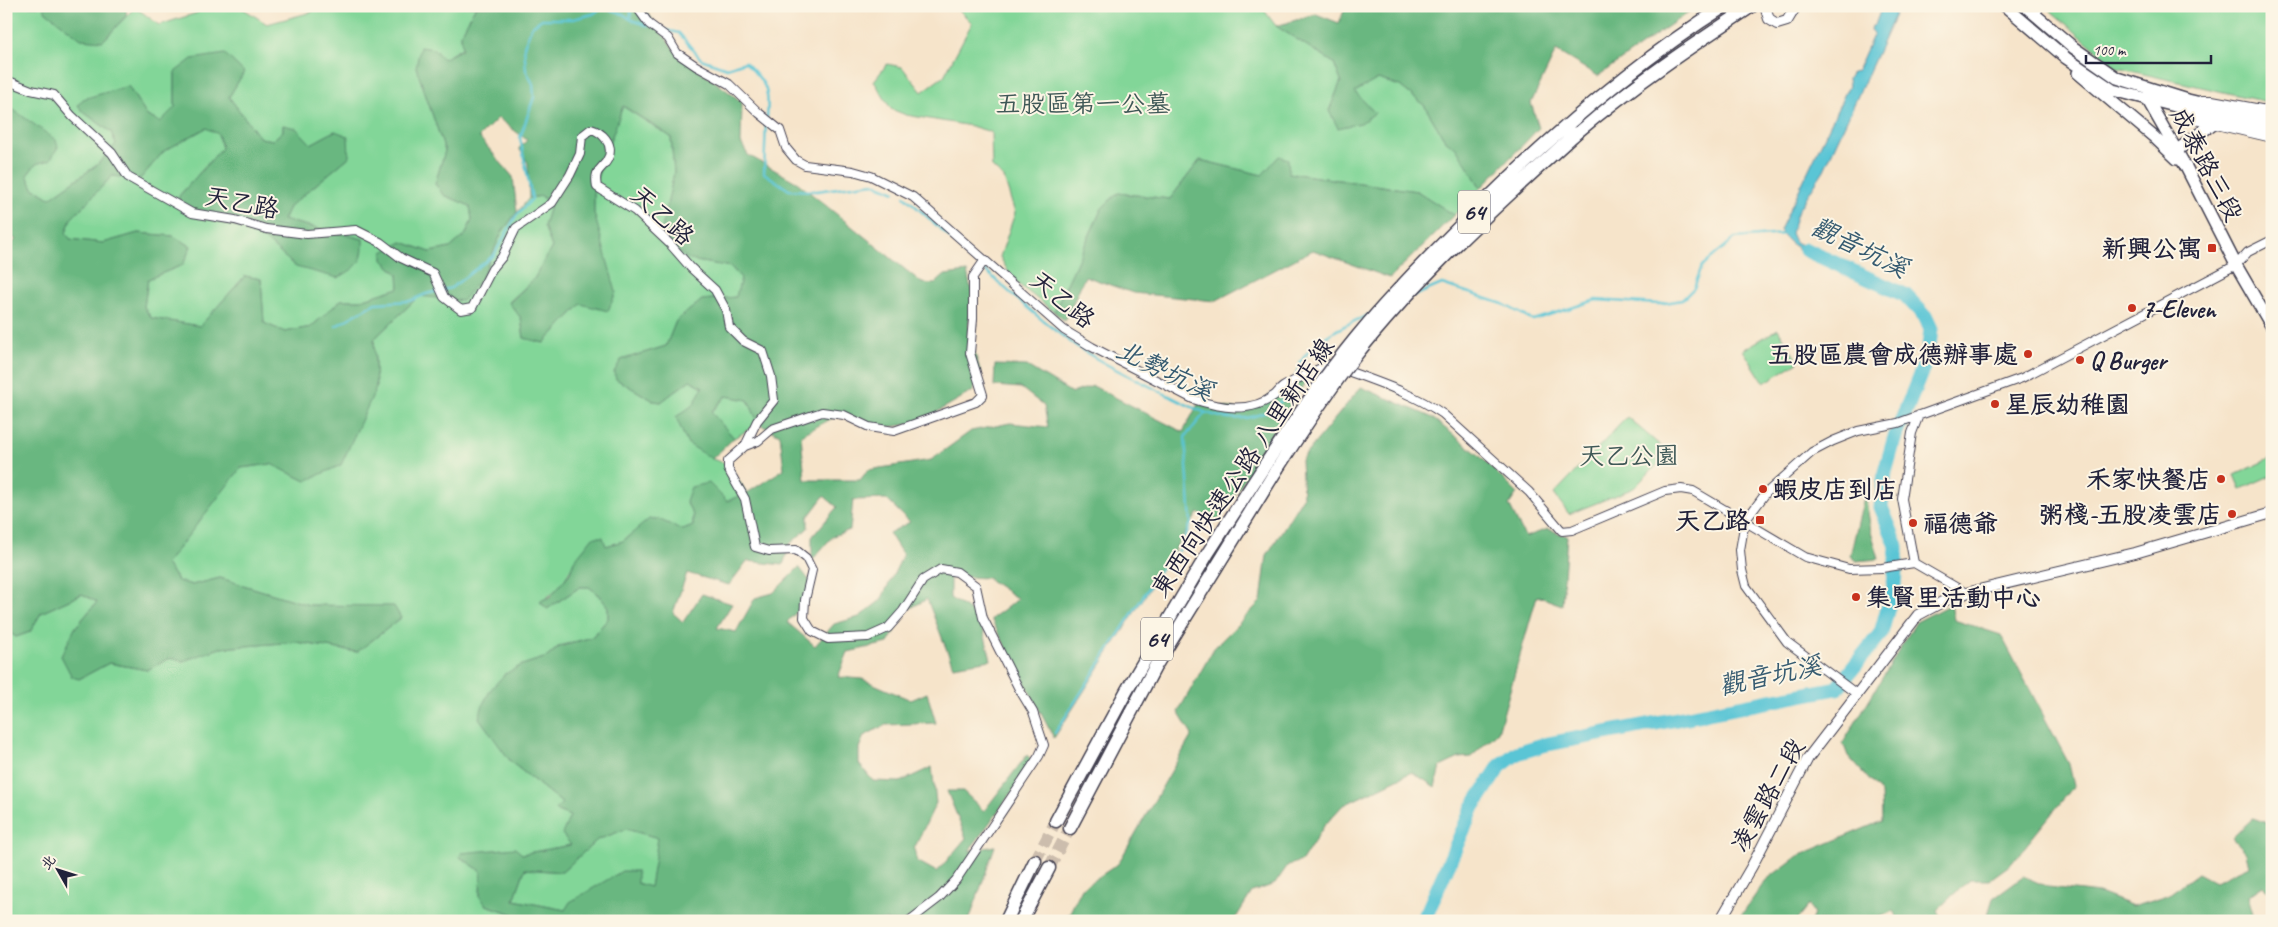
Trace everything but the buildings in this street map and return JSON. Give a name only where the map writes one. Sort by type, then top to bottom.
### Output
[{"type":"highway","name":"東西向快速公路 八里新店線","points":[[1070,828],[1156,665],[1272,466],[1303,407],[1356,339],[1441,244],[1560,131],[1615,84],[1686,31],[1725,6]]},
{"type":"highway","name":"東西向快速公路 八里新店線","points":[[1056,821],[1127,690],[1208,553],[1353,359],[1401,304],[1517,187],[1576,133],[1627,90],[1752,6]]},
{"type":"highway","points":[[1006,921],[1035,861]]},
{"type":"highway","points":[[1021,921],[1049,868]]},
{"type":"main road","name":"成泰路三段","points":[[2005,6],[2066,58],[2113,90],[2147,100]]},
{"type":"main road","name":"成泰路三段","points":[[2026,6],[2038,11],[2074,48],[2116,78],[2142,86],[2147,100],[2187,169],[2236,265],[2272,327]]},
{"type":"main road","points":[[2038,34],[2064,61],[2154,137],[2187,169]]},
{"type":"main road","points":[[2142,86],[2220,118],[2272,131]]},
{"type":"main road","points":[[2147,100],[2187,105]]},
{"type":"main road","points":[[2176,151],[2220,118],[2272,120]]},
{"type":"street","name":"天乙路","points":[[636,6],[649,24],[668,38],[677,53],[729,84],[758,113],[780,130],[786,148],[796,160],[805,165],[853,171],[892,185],[924,205],[984,261],[1064,330],[1193,398],[1210,405],[1232,408],[1257,405],[1275,395],[1282,387],[1329,364],[1433,407],[1475,442],[1522,486],[1562,531],[1572,530],[1665,491],[1681,489],[1693,491],[1805,557],[1849,569],[1882,568],[1914,563]]},
{"type":"street","points":[[1765,6],[1768,19],[1777,24],[1787,21],[1796,6]]},
{"type":"street","name":"天乙路","points":[[6,80],[31,90],[54,95],[72,116],[112,153],[128,177],[192,213],[235,220],[266,229],[307,234],[356,230],[380,242],[401,258],[433,273],[444,298],[461,310],[472,308],[485,282],[502,257],[516,228],[532,214],[552,203],[570,175],[580,154],[582,136],[591,129],[598,131],[608,142],[610,149],[609,156],[596,174],[597,187],[636,211],[670,244],[690,268],[715,290],[726,310],[729,326],[743,340],[763,350],[771,376],[774,400],[757,421],[746,446]]},
{"type":"street","points":[[2272,111],[2212,100],[2187,105],[2195,120],[2220,118],[2272,138]]},
{"type":"street","points":[[1854,692],[1787,642],[1746,586],[1740,550],[1745,521],[1766,494],[1812,452],[1858,431],[1898,423],[2022,378],[2236,265],[2248,252],[2272,240]]},
{"type":"street","points":[[909,921],[939,898],[956,880],[1039,756],[1044,745],[1033,712],[1019,689],[983,618],[976,586],[957,572],[941,569],[923,580],[903,611],[888,628],[868,637],[828,639],[812,631],[804,618],[805,600],[812,570],[806,558],[796,550],[770,551],[755,547],[745,499],[728,469],[728,461],[746,446],[758,441],[772,429],[822,412],[844,415],[869,427],[894,431],[976,402],[983,395],[970,353],[973,319],[973,277],[984,261]]},
{"type":"street","points":[[1920,415],[1912,433],[1902,499],[1914,563],[1966,593]]},
{"type":"street","name":"凌雲路二段","points":[[1720,921],[1752,866],[1808,758],[1854,692],[1918,615],[1946,600],[1966,593],[2135,553],[2272,513]]},
{"type":"green space","points":[[6,6],[43,6],[46,12],[103,41],[135,7],[159,25],[197,13],[204,6],[239,6],[267,24],[312,12],[315,6],[476,6],[461,34],[462,48],[443,59],[416,67],[445,151],[435,184],[444,195],[470,206],[472,220],[466,234],[450,248],[430,252],[402,242],[383,260],[398,274],[399,288],[361,300],[341,300],[311,327],[285,332],[264,323],[261,279],[245,276],[200,326],[151,318],[144,307],[148,279],[183,265],[191,246],[173,236],[138,233],[103,243],[69,239],[66,233],[71,219],[112,176],[140,179],[164,151],[206,128],[218,133],[222,148],[179,196],[198,215],[259,234],[296,267],[363,239],[283,220],[289,207],[349,157],[335,131],[311,144],[296,129],[283,125],[283,131],[273,140],[260,138],[229,97],[244,72],[175,72],[175,107],[160,122],[147,116],[128,86],[82,111],[111,132],[116,144],[97,165],[50,198],[33,188],[27,175],[36,164],[11,108],[6,108]]},
{"type":"green space","points":[[43,6],[127,6],[126,16],[103,41],[81,39],[46,12]]},
{"type":"green space","points":[[476,6],[643,6],[676,52],[742,102],[741,143],[748,155],[798,183],[922,283],[935,284],[945,275],[967,272],[972,293],[968,332],[981,373],[973,391],[918,423],[882,428],[840,414],[801,435],[805,480],[860,480],[868,470],[931,460],[971,431],[1010,423],[1048,427],[1044,406],[1021,388],[994,386],[995,365],[1027,366],[1072,393],[1093,386],[1183,432],[1198,404],[1248,410],[1298,376],[1305,382],[1219,520],[1198,513],[1054,738],[991,619],[1018,599],[987,578],[950,576],[950,598],[980,617],[991,660],[953,666],[927,599],[907,610],[888,643],[848,652],[838,677],[862,679],[911,700],[927,693],[936,723],[885,725],[864,736],[859,748],[859,764],[873,781],[900,782],[932,767],[936,803],[914,849],[917,861],[937,872],[966,838],[947,791],[963,791],[984,811],[1027,755],[1034,762],[969,851],[995,846],[969,921],[520,921],[513,914],[486,905],[480,896],[481,871],[460,857],[461,853],[515,848],[522,854],[571,845],[562,834],[570,816],[555,810],[562,803],[511,762],[479,718],[483,704],[491,689],[505,674],[522,665],[547,657],[559,647],[592,637],[608,619],[608,607],[598,594],[589,587],[580,587],[547,609],[540,601],[550,597],[570,573],[574,561],[593,537],[603,537],[606,546],[623,541],[649,519],[658,519],[683,530],[693,526],[693,515],[686,501],[691,487],[709,483],[727,501],[747,493],[784,469],[780,435],[759,424],[748,400],[726,396],[711,412],[734,438],[712,459],[687,443],[676,417],[693,405],[703,387],[690,380],[661,402],[654,401],[616,379],[614,372],[621,360],[666,346],[676,321],[702,300],[736,297],[741,278],[731,267],[690,260],[666,243],[662,229],[674,173],[671,137],[623,106],[594,186],[594,213],[616,292],[608,311],[581,304],[544,343],[524,338],[521,318],[509,303],[534,279],[552,247],[544,226],[550,206],[542,196],[529,198],[528,163],[519,148],[527,140],[498,118],[479,137],[513,177],[517,212],[502,232],[482,277],[462,301],[419,296],[374,339],[376,388],[341,465],[306,481],[271,464],[241,468],[166,564],[178,581],[192,585],[220,578],[309,605],[394,606],[401,618],[357,652],[296,642],[220,648],[183,661],[170,658],[147,670],[109,663],[79,679],[72,677],[61,656],[75,628],[97,602],[82,594],[41,613],[30,632],[16,637],[6,630],[6,251],[16,239],[6,236],[6,108],[11,108],[56,140],[58,147],[50,160],[36,164],[27,175],[33,188],[50,198],[97,165],[116,144],[111,132],[82,111],[78,105],[83,99],[128,86],[147,116],[160,122],[175,107],[175,72],[192,59],[225,54],[244,72],[229,97],[260,138],[273,140],[283,131],[283,125],[296,128],[311,144],[335,131],[348,136],[349,157],[289,207],[283,220],[363,239],[361,259],[355,267],[338,278],[296,267],[259,234],[198,215],[179,203],[179,196],[222,148],[218,134],[206,128],[164,151],[140,179],[112,176],[71,219],[66,233],[70,239],[103,243],[138,233],[173,236],[191,246],[183,265],[148,279],[144,307],[151,318],[200,326],[245,276],[261,279],[264,323],[285,332],[311,327],[341,300],[361,300],[399,288],[398,274],[383,260],[383,252],[402,242],[430,252],[450,248],[466,234],[472,220],[470,206],[444,195],[435,184],[445,151],[416,67],[420,47],[434,49],[443,59],[462,49],[461,34]],"holes":[[[824,496],[837,507],[812,537],[812,560],[833,536],[850,530],[853,500],[886,499],[910,522],[889,533],[903,555],[881,600],[859,617],[834,624],[815,646],[787,622],[810,598],[813,585],[799,567],[773,593],[755,598],[736,632],[717,628],[732,604],[702,594],[683,622],[673,613],[687,573],[729,585],[747,561],[783,565],[790,544],[808,528],[808,517]],[[626,829],[658,838],[650,887],[637,883],[637,871],[622,871],[570,902],[565,910],[514,900],[525,869],[562,872],[597,840]]]},
{"type":"green space","name":"五股區第一公墓","points":[[955,6],[1261,6],[1276,26],[1334,63],[1341,81],[1329,111],[1354,92],[1378,79],[1400,86],[1424,105],[1445,140],[1457,148],[1481,188],[1454,215],[1417,191],[1289,173],[1262,175],[1200,160],[1170,199],[1118,193],[1102,208],[1054,312],[1013,280],[1000,257],[1015,213],[1004,178],[992,167],[991,132],[971,126],[906,115],[891,109],[874,81],[887,64],[902,67],[922,92],[944,76],[972,23]]},
{"type":"green space","points":[[1346,6],[1697,6],[1598,76],[1556,51],[1531,103],[1539,128],[1481,188],[1457,149],[1445,140],[1424,105],[1400,86],[1378,79],[1355,92],[1375,113],[1361,123],[1338,128],[1329,111],[1341,81],[1334,63],[1276,26],[1316,14],[1339,23]]},
{"type":"green space","points":[[2054,6],[2272,6],[2272,103],[2117,68],[2051,11]]},
{"type":"green space","points":[[622,106],[671,137],[674,173],[662,229],[690,260],[731,267],[741,278],[736,297],[702,300],[676,321],[666,346],[621,360],[616,379],[654,401],[661,402],[690,380],[703,387],[693,406],[676,417],[712,459],[728,464],[747,493],[727,501],[709,483],[686,501],[693,515],[693,526],[683,530],[672,526],[631,534],[623,541],[606,546],[574,561],[561,584],[540,602],[547,609],[580,587],[589,587],[598,594],[608,607],[608,619],[592,637],[559,646],[547,657],[522,665],[511,762],[562,803],[555,810],[570,816],[572,845],[522,854],[460,857],[481,871],[480,896],[486,905],[513,914],[520,921],[6,921],[6,630],[16,637],[30,632],[41,613],[82,594],[97,602],[75,628],[79,679],[109,663],[147,670],[170,658],[183,661],[220,648],[296,642],[357,652],[401,618],[394,607],[309,605],[220,578],[192,585],[178,581],[166,564],[240,468],[272,464],[306,481],[376,388],[374,339],[419,296],[482,277],[502,232],[529,198],[542,196],[550,206],[544,226],[552,247],[534,279],[509,302],[521,318],[524,338],[544,343],[581,304],[594,213],[594,186]]},
{"type":"green space","points":[[1279,156],[1288,159],[1289,173],[1417,191],[1454,215],[1390,278],[1313,250],[1215,301],[1133,293],[1085,276],[1065,321],[1054,312],[1102,208],[1118,193],[1170,199],[1200,160],[1262,175]]},
{"type":"green space","points":[[1778,329],[1798,362],[1764,383],[1743,350]]},
{"type":"green space","points":[[1361,387],[1431,417],[1479,455],[1517,493],[1509,505],[1525,537],[1548,529],[1567,536],[1562,605],[1537,596],[1498,732],[1471,757],[1459,758],[1440,767],[1435,787],[1412,772],[1342,806],[1324,826],[1302,861],[1288,865],[1275,884],[1252,892],[1234,921],[1062,921],[1070,912],[1082,888],[1118,864],[1192,735],[1178,712],[1214,648],[1261,601],[1267,555],[1303,497],[1301,460]]},
{"type":"green space","points":[[726,396],[748,400],[759,424],[734,438],[711,413]]},
{"type":"green space","name":"天乙公園","points":[[1627,417],[1669,453],[1634,488],[1569,514],[1554,494]]},
{"type":"green space","points":[[2272,458],[2272,475],[2241,489],[2235,475]]},
{"type":"green space","points":[[1865,493],[1871,531],[1879,559],[1856,561],[1850,556]]},
{"type":"green space","points":[[1951,604],[1954,620],[2001,635],[2069,764],[2074,786],[2011,864],[1989,880],[1969,880],[1937,910],[1942,921],[1899,921],[1893,911],[1872,921],[1811,921],[1814,914],[1809,905],[1796,921],[1737,921],[1766,880],[1798,856],[1882,821],[1881,793],[1848,756],[1843,743],[1916,622]]},
{"type":"green space","points":[[2253,818],[2272,825],[2272,894],[2263,886],[2248,896],[2255,921],[1986,921],[1993,898],[2023,876],[2048,887],[2099,893],[2133,906],[2168,895],[2198,873],[2215,882],[2249,866],[2246,853],[2232,838]]},
{"type":"green space","points":[[626,829],[659,838],[650,888],[636,883],[565,910],[514,900],[525,869],[562,872],[597,840]]},
{"type":"water","points":[[1882,6],[1899,6],[1824,170],[1798,210],[1791,233],[1795,242],[1823,255],[1823,262],[1793,245],[1783,236],[1780,230],[1849,85],[1848,79],[1852,72],[1857,71],[1874,33],[1871,30],[1872,26],[1875,25]]},
{"type":"waterway","name":"北勢坑溪","points":[[630,19],[632,6]]},
{"type":"waterway","points":[[336,326],[375,303],[410,301],[426,294],[451,288],[494,255],[516,216],[532,199],[520,138],[534,97],[533,84],[526,70],[524,46],[532,26],[542,19],[573,19],[593,14],[603,7],[648,26]]},
{"type":"waterway","name":"北勢坑溪","points":[[661,29],[679,33],[701,59],[727,68],[745,62],[765,86],[768,99],[767,117]]},
{"type":"waterway","name":"北勢坑溪","points":[[766,122],[764,173],[789,190],[817,191],[873,183],[895,192]]},
{"type":"waterway","name":"北勢坑溪","points":[[904,196],[1007,290],[1072,343],[1112,368],[1183,403],[1212,415],[1242,419],[1256,416],[1271,409],[1284,398],[1293,384]]},
{"type":"waterway","name":"北勢坑溪","points":[[1414,296],[1442,284],[1503,304],[1533,320],[1596,300],[1659,304],[1682,300],[1694,288],[1702,266],[1735,238],[1784,234]]},
{"type":"waterway","name":"觀音坑溪","points":[[1421,921],[1427,913],[1473,807],[1500,766],[1517,753],[1543,745],[1837,688],[1881,633],[1894,586],[1897,546],[1881,507],[1885,472],[1894,440],[1928,355],[1931,329],[1925,316],[1905,295],[1806,250]]},
{"type":"waterway","name":"北勢坑溪","points":[[1295,378],[1302,360],[1323,338],[1341,327],[1369,315]]},
{"type":"waterway","points":[[1055,733],[1159,572],[1180,549],[1191,523],[1185,437],[1205,413]]},
{"type":"tunnel","points":[[1035,861],[1056,821]]},
{"type":"tunnel","points":[[1049,868],[1070,828]]},
{"type":"place","name":"新興公寓","points":[[2212,248]]},
{"type":"place","name":"7-Eleven","points":[[2132,308]]},
{"type":"place","name":"五股區農會成德辦事處","points":[[2028,354]]},
{"type":"place","name":"Q Burger","points":[[2080,360]]},
{"type":"place","name":"星辰幼稚園","points":[[1995,404]]},
{"type":"place","name":"禾家快餐店","points":[[2221,479]]},
{"type":"place","name":"蝦皮店到店","points":[[1763,489]]},
{"type":"place","name":"粥棧-五股凌雲店","points":[[2232,514]]},
{"type":"place","name":"天乙路","points":[[1760,520]]},
{"type":"place","name":"福德爺","points":[[1913,523]]},
{"type":"place","name":"集賢里活動中心","points":[[1856,597]]}]
